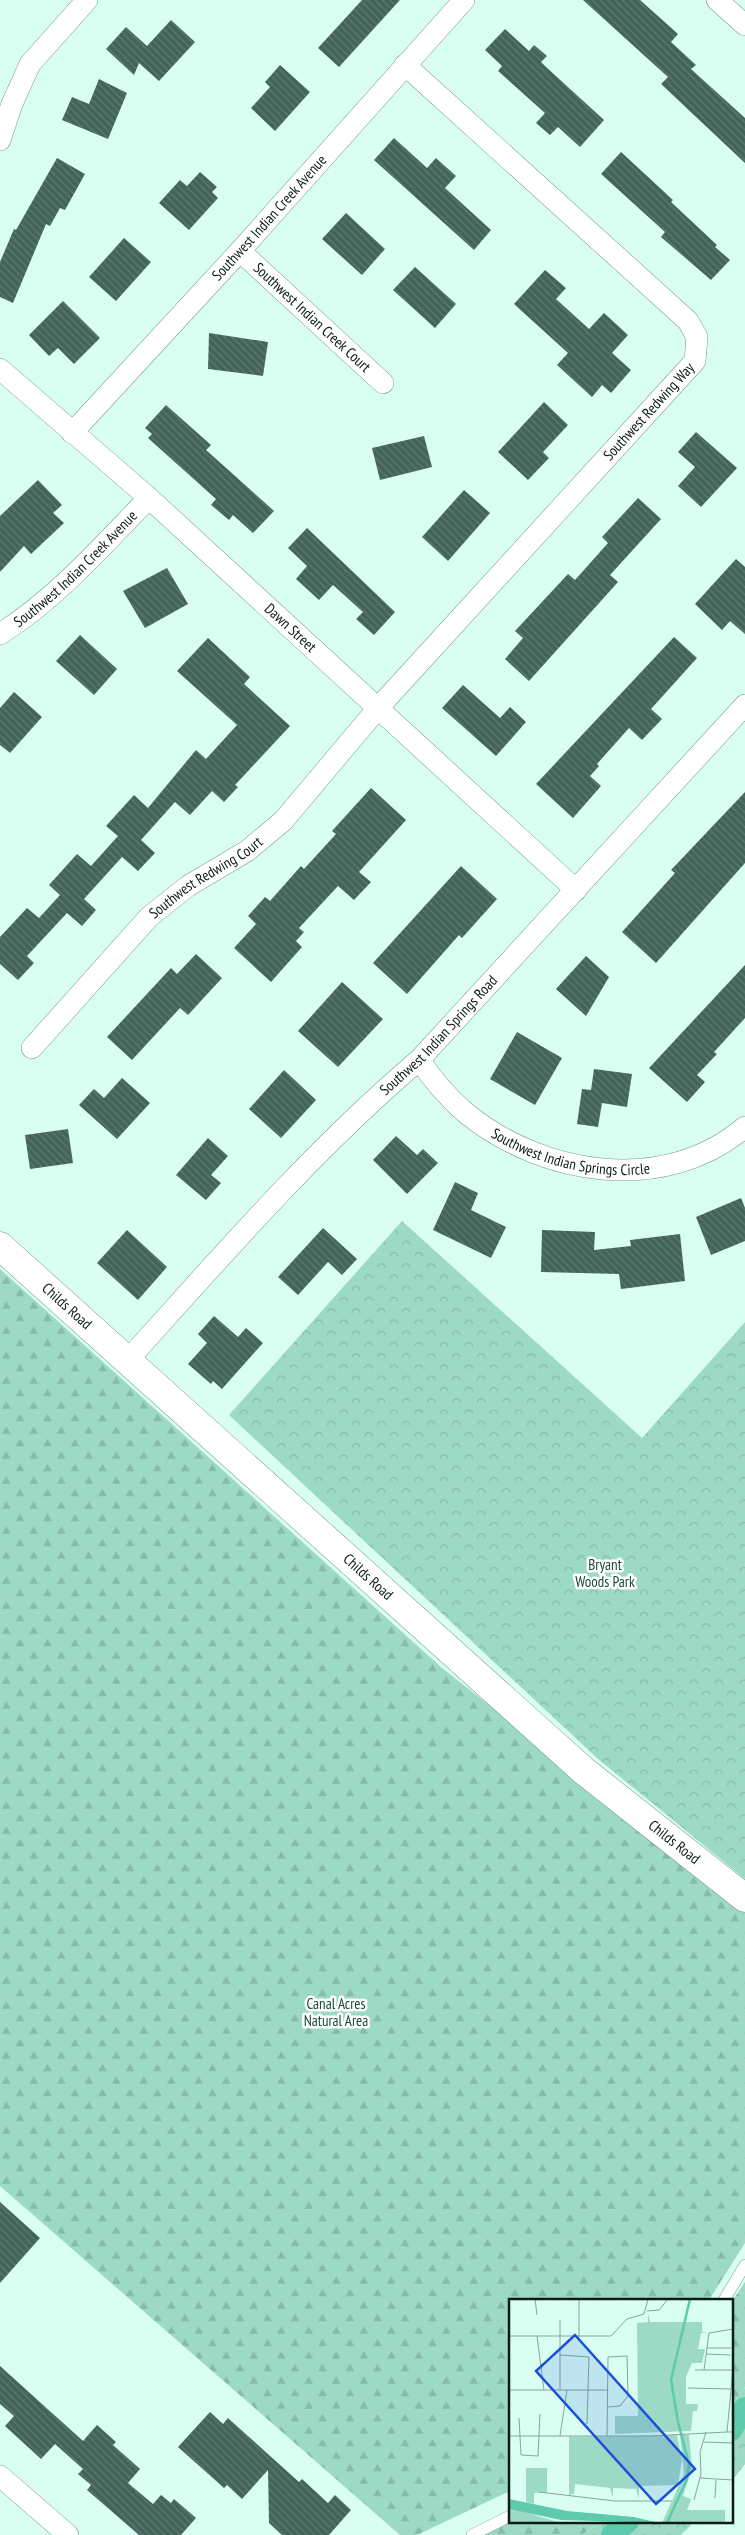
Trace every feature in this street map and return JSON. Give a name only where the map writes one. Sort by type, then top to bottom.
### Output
[{"type":"street","points":[[0,140],[12,104],[30,64],[87,0]]},
{"type":"street","name":"Southwest Indian Creek Avenue","points":[[72,433],[240,251],[464,0]]},
{"type":"street","points":[[717,0],[745,25]]},
{"type":"street","name":"Southwest Redwing Way","points":[[378,708],[695,361],[697,337],[688,321],[406,65]]},
{"type":"street","name":"Southwest Indian Creek Court","points":[[240,251],[383,383]]},
{"type":"street","name":"Dawn Street","points":[[0,368],[148,498],[576,890]]},
{"type":"street","name":"Southwest Indian Creek Avenue","points":[[0,634],[31,615],[63,586],[148,498]]},
{"type":"street","name":"Southwest Indian Springs Road","points":[[127,1361],[303,1168],[366,1105],[419,1060],[745,704]]},
{"type":"street","name":"Southwest Redwing Court","points":[[32,1048],[149,917],[188,886],[247,851],[271,833],[378,708]]},
{"type":"street","name":"Southwest Indian Springs Circle","points":[[419,1060],[448,1096],[488,1129],[550,1159],[588,1168],[629,1171],[674,1164],[695,1158],[730,1140],[745,1128]]},
{"type":"street","name":"Childs Road","points":[[0,1246],[584,1771],[745,1898]]},
{"type":"street","points":[[0,2476],[68,2535]]},
{"type":"lane","points":[[725,2299],[745,2265]]},
{"type":"lane","points":[[472,2535],[509,2516]]},
{"type":"green space","name":"Bryant Woods Park","points":[[402,1221],[642,1438],[745,1322],[745,1879],[597,1758],[229,1415]]},
{"type":"green space","name":"Canal Acres Natural Area","points":[[0,1269],[442,1668],[745,1906],[745,2243],[710,2299],[509,2299],[509,2491],[417,2535],[400,2535],[0,2186]]},
{"type":"green space","points":[[745,2282],[745,2387],[732,2406],[732,2302]]},
{"type":"green space","points":[[745,2387],[745,2464],[732,2481],[732,2406]]},
{"type":"green space","points":[[509,2521],[602,2522],[582,2535],[470,2535]]},
{"type":"green space","points":[[602,2522],[694,2522],[681,2535],[582,2535]]},
{"type":"building","points":[[362,0],[400,0],[339,67],[318,48]]},
{"type":"building","points":[[583,0],[640,0],[678,34],[671,42],[696,65],[691,69],[745,118],[745,163],[661,84],[668,77]]},
{"type":"building","points":[[171,20],[195,42],[159,81],[139,63],[134,75],[106,49],[126,27],[147,46]]},
{"type":"building","points":[[505,29],[529,51],[534,45],[547,56],[541,62],[604,120],[580,147],[558,127],[550,135],[536,123],[545,113],[498,71],[502,66],[485,50]]},
{"type":"building","points":[[280,65],[310,92],[275,131],[251,108],[270,87],[265,82]]},
{"type":"building","points":[[99,79],[127,93],[108,139],[62,120],[72,97],[89,104]]},
{"type":"building","points":[[394,138],[427,168],[436,158],[456,176],[445,188],[491,230],[474,250],[374,160]]},
{"type":"building","points":[[621,152],[673,200],[671,202],[717,245],[715,247],[730,260],[711,280],[661,237],[665,232],[601,174]]},
{"type":"building","points":[[57,158],[85,174],[65,210],[60,208],[50,226],[46,224],[13,303],[0,297],[0,262],[14,229],[16,230]]},
{"type":"building","points":[[200,172],[217,187],[212,192],[218,198],[189,230],[159,203],[180,180],[187,186]]},
{"type":"building","points":[[346,213],[385,249],[362,275],[322,239]]},
{"type":"building","points":[[124,238],[151,262],[116,301],[89,277]]},
{"type":"building","points":[[415,267],[456,304],[435,328],[393,290]]},
{"type":"building","points":[[545,270],[566,288],[556,299],[589,329],[604,313],[628,335],[612,353],[631,370],[611,393],[602,385],[592,397],[557,365],[568,353],[514,304]]},
{"type":"building","points":[[63,301],[100,338],[74,364],[58,348],[49,356],[29,335]]},
{"type":"building","points":[[209,333],[268,342],[263,376],[208,369]]},
{"type":"building","points":[[544,402],[568,425],[543,452],[549,458],[528,480],[498,452]]},
{"type":"building","points":[[166,405],[211,445],[206,450],[274,511],[253,533],[233,515],[229,520],[211,505],[216,499],[148,438],[152,434],[145,428]]},
{"type":"building","points":[[696,432],[737,468],[701,507],[678,486],[695,467],[678,452]]},
{"type":"building","points":[[424,436],[432,467],[380,480],[372,448]]},
{"type":"building","points":[[38,480],[62,505],[53,513],[64,523],[31,554],[24,546],[0,572],[0,516]]},
{"type":"building","points":[[464,490],[490,513],[448,561],[422,537]]},
{"type":"building","points":[[638,498],[661,519],[610,575],[618,582],[529,681],[505,659],[523,638],[515,631],[568,574],[575,580],[608,543],[602,537]]},
{"type":"building","points":[[307,528],[395,612],[374,635],[356,619],[363,612],[333,585],[319,600],[296,579],[307,566],[288,548]]},
{"type":"building","points":[[736,559],[745,567],[745,634],[730,621],[722,630],[695,604]]},
{"type":"building","points":[[167,568],[188,604],[145,628],[123,591]]},
{"type":"building","points":[[80,635],[117,669],[94,695],[56,661]]},
{"type":"building","points":[[674,637],[697,658],[651,709],[662,719],[642,740],[629,728],[597,764],[599,766],[590,776],[601,786],[573,818],[536,784]]},
{"type":"building","points":[[208,638],[250,677],[244,684],[290,726],[235,785],[238,787],[224,802],[212,791],[190,815],[175,802],[141,840],[155,853],[138,871],[122,857],[84,899],[96,910],[82,926],[67,913],[27,956],[34,963],[18,980],[0,964],[0,937],[27,908],[39,918],[60,895],[49,885],[77,854],[91,866],[118,836],[106,826],[134,795],[148,808],[196,750],[206,759],[237,725],[177,671]]},
{"type":"building","points":[[463,685],[500,718],[510,707],[526,722],[496,756],[442,708]]},
{"type":"building","points":[[14,692],[42,717],[10,753],[0,745],[0,708]]},
{"type":"building","points":[[371,788],[406,820],[359,872],[371,882],[354,900],[338,886],[299,928],[304,932],[296,941],[302,947],[271,982],[234,948],[256,924],[248,916],[265,897],[270,901],[301,866],[304,869],[336,834],[332,831]]},
{"type":"building","points":[[745,792],[745,863],[656,963],[622,932],[675,873],[671,870]]},
{"type":"building","points":[[461,866],[497,899],[462,938],[459,935],[407,994],[373,963]]},
{"type":"building","points":[[196,954],[222,978],[188,1015],[180,1008],[132,1060],[107,1037],[171,968],[177,974]]},
{"type":"building","points":[[586,956],[609,977],[586,1016],[556,989]]},
{"type":"building","points":[[745,965],[745,1018],[714,1052],[717,1054],[697,1075],[705,1082],[687,1102],[649,1068]]},
{"type":"building","points":[[342,982],[383,1019],[338,1067],[298,1031]]},
{"type":"building","points":[[517,1032],[562,1058],[535,1105],[490,1079]]},
{"type":"building","points":[[594,1069],[632,1074],[627,1107],[602,1103],[598,1127],[577,1124],[582,1089],[591,1090]]},
{"type":"building","points":[[284,1070],[316,1100],[281,1138],[249,1109]]},
{"type":"building","points":[[122,1078],[150,1103],[117,1139],[79,1105],[94,1089],[104,1098]]},
{"type":"building","points":[[68,1129],[73,1163],[30,1169],[25,1135]]},
{"type":"building","points":[[396,1136],[417,1155],[423,1149],[438,1163],[407,1194],[373,1160]]},
{"type":"building","points":[[208,1138],[228,1156],[211,1175],[221,1183],[206,1200],[176,1175]]},
{"type":"building","points":[[455,1182],[478,1193],[471,1210],[506,1227],[491,1258],[433,1230]]},
{"type":"building","points":[[741,1198],[745,1208],[745,1241],[711,1255],[696,1217]]},
{"type":"building","points":[[323,1228],[357,1259],[342,1275],[328,1262],[298,1295],[278,1277]]},
{"type":"building","points":[[127,1230],[167,1267],[138,1300],[97,1263]]},
{"type":"building","points":[[542,1230],[595,1232],[594,1250],[631,1246],[630,1240],[680,1234],[685,1281],[621,1289],[619,1274],[541,1272]]},
{"type":"building","points":[[214,1316],[238,1337],[246,1328],[263,1343],[222,1389],[213,1381],[211,1384],[188,1364],[207,1343],[198,1334]]},
{"type":"building","points":[[0,2202],[40,2238],[0,2283]]},
{"type":"building","points":[[0,2366],[83,2441],[97,2425],[116,2442],[113,2445],[140,2469],[128,2483],[153,2504],[161,2495],[171,2503],[174,2499],[196,2518],[181,2535],[139,2535],[87,2490],[91,2485],[78,2474],[83,2469],[55,2444],[41,2459],[5,2426],[14,2416],[0,2404]]},
{"type":"building","points":[[210,2412],[223,2424],[228,2418],[299,2482],[302,2479],[328,2503],[335,2495],[351,2510],[329,2535],[282,2535],[269,2523],[268,2470],[242,2499],[227,2485],[224,2488],[178,2447]]},
{"type":"waterway","points":[[732,2428],[745,2408]]},
{"type":"waterway","points":[[612,2535],[627,2522]]}]
